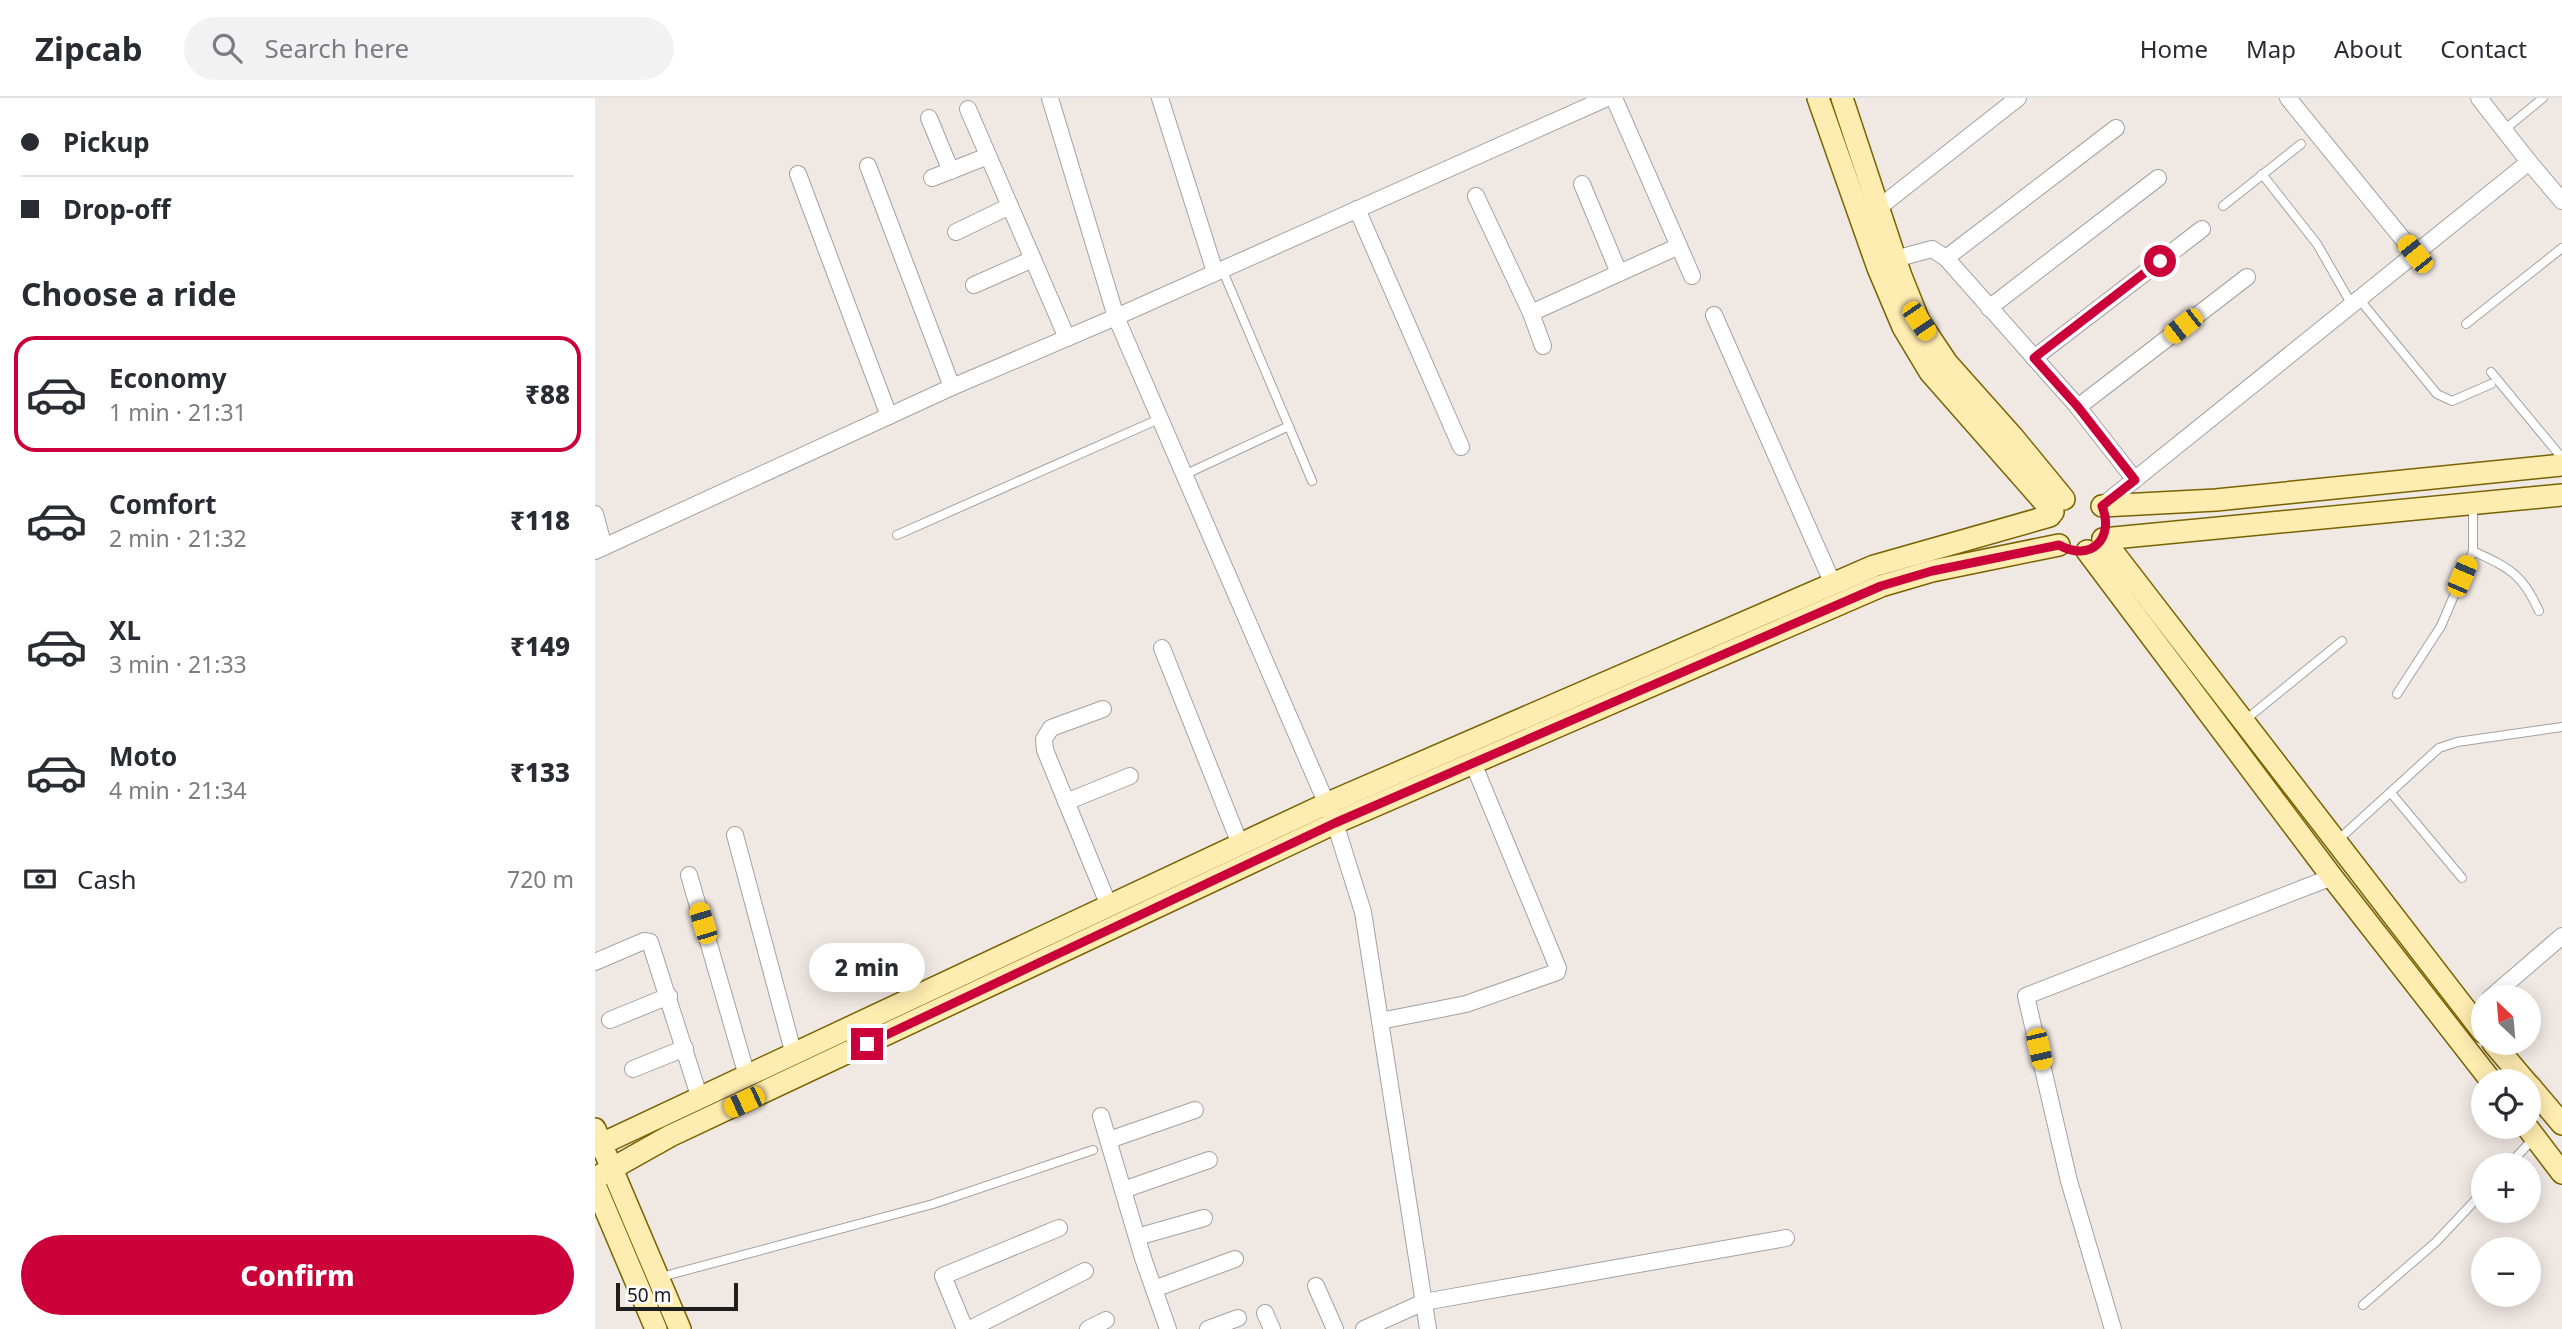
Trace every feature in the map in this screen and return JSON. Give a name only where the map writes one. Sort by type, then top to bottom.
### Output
[{"type":"street","points":[[1050,98],[1116,317],[1330,813],[1363,912],[1428,1329]]},
{"type":"street","points":[[595,514],[600,549],[952,387],[1116,317],[1607,98]]},
{"type":"street","points":[[1615,98],[1692,276]]},
{"type":"street","points":[[1818,98],[1878,268],[1903,327],[1930,372],[2055,509]]},
{"type":"street","points":[[1842,98],[1895,259],[1919,321],[2055,509]]},
{"type":"street","points":[[1861,222],[2018,98]]},
{"type":"street","points":[[2288,98],[2415,254]]},
{"type":"street","points":[[2479,98],[2562,201]]},
{"type":"street","points":[[1165,100],[1219,271]]},
{"type":"street","points":[[968,108],[1067,338]]},
{"type":"street","points":[[929,118],[951,171]]},
{"type":"street","points":[[1946,258],[2116,128]]},
{"type":"street","points":[[932,178],[988,156]]},
{"type":"street","points":[[2102,506],[2529,162]]},
{"type":"street","points":[[868,166],[952,387]]},
{"type":"street","points":[[798,174],[889,416]]},
{"type":"street","points":[[1989,308],[2158,178]]},
{"type":"street","points":[[1582,184],[1619,273]]},
{"type":"street","points":[[1476,195],[1531,313],[1543,346]]},
{"type":"street","points":[[956,232],[1010,206]]},
{"type":"street","points":[[1357,209],[1461,447]]},
{"type":"street","points":[[2034,358],[2201,229]]},
{"type":"street","points":[[1531,313],[1679,246]]},
{"type":"street","points":[[1895,259],[1932,249],[1946,258],[2078,407],[2135,480]]},
{"type":"street","points":[[974,285],[1033,259]]},
{"type":"street","points":[[2078,407],[2247,276]]},
{"type":"street","points":[[1714,316],[1833,584]]},
{"type":"street","points":[[2102,506],[2217,500],[2562,465]]},
{"type":"street","points":[[603,1173],[670,1136],[1330,813],[1874,566],[2055,509],[2070,495],[2085,495],[2102,506],[2107,518],[2095,545]]},
{"type":"street","points":[[2055,509],[2050,526],[2053,537],[2059,545],[2068,550],[2562,495]]},
{"type":"street","points":[[680,1329],[658,1278],[603,1173],[597,1140],[700,1099],[1240,844],[1473,764],[1881,586],[1932,571],[2059,545]]},
{"type":"street","points":[[2095,545],[2244,721],[2336,842],[2471,1003]]},
{"type":"street","points":[[2095,545],[2332,877],[2482,1069]]},
{"type":"street","points":[[1163,648],[1240,844]]},
{"type":"street","points":[[1103,709],[1051,729],[1044,739],[1045,750],[1109,906]]},
{"type":"street","points":[[1380,1021],[1466,1004],[1557,972],[1558,968],[1473,764]]},
{"type":"street","points":[[1066,802],[1130,776]]},
{"type":"street","points":[[735,835],[794,1055]]},
{"type":"street","points":[[689,875],[747,1076]]},
{"type":"street","points":[[2113,1329],[2069,1181],[2026,996],[2332,877]]},
{"type":"street","points":[[2505,985],[2562,936]]},
{"type":"street","points":[[595,962],[644,941],[650,942],[700,1099]]},
{"type":"street","points":[[610,1020],[669,996]]},
{"type":"street","points":[[633,1069],[685,1048]]},
{"type":"street","points":[[2503,1055],[2515,1069]]},
{"type":"street","points":[[2541,1099],[2562,1124]]},
{"type":"street","points":[[1109,1140],[1195,1110]]},
{"type":"street","points":[[1101,1116],[1168,1329]]},
{"type":"street","points":[[2536,1139],[2562,1173]]},
{"type":"street","points":[[1123,1190],[1209,1160]]},
{"type":"street","points":[[595,1185],[656,1329]]},
{"type":"street","points":[[1137,1237],[1205,1218]]},
{"type":"street","points":[[965,1329],[943,1276],[1059,1228]]},
{"type":"street","points":[[1364,1329],[1424,1302],[1786,1238]]},
{"type":"street","points":[[1154,1289],[1235,1259]]},
{"type":"street","points":[[970,1329],[1085,1271]]},
{"type":"street","points":[[1317,1286],[1335,1329]]},
{"type":"street","points":[[1265,1313],[1272,1329]]},
{"type":"street","points":[[1208,1329],[1238,1318]]},
{"type":"street","points":[[1088,1329],[1106,1320]]},
{"type":"lane","points":[[2504,130],[2543,98]]},
{"type":"lane","points":[[2223,206],[2301,144]]},
{"type":"lane","points":[[2262,174],[2317,244],[2355,302],[2437,394],[2452,401],[2491,384]]},
{"type":"lane","points":[[2466,324],[2562,248]]},
{"type":"lane","points":[[1219,271],[1312,481]]},
{"type":"lane","points":[[2491,372],[2562,458]]},
{"type":"lane","points":[[897,535],[1159,419]]},
{"type":"lane","points":[[1184,475],[1289,426]]},
{"type":"lane","points":[[2397,694],[2441,626],[2473,551],[2472,504]]},
{"type":"lane","points":[[2473,551],[2508,567],[2529,588],[2539,611]]},
{"type":"lane","points":[[2244,721],[2342,641]]},
{"type":"lane","points":[[2336,842],[2439,748],[2457,741],[2562,726]]},
{"type":"lane","points":[[2391,793],[2462,878]]},
{"type":"lane","points":[[658,1278],[933,1204],[1093,1150]]},
{"type":"lane","points":[[2363,1305],[2436,1242],[2471,1205]]},
{"type":"route","points":[[867,1044],[1335,823],[1881,586],[1932,571],[2059,545],[2078,552],[2096,546],[2107,528],[2107,518],[2102,506],[2135,480],[2078,407],[2034,358],[2160,261]]}]
